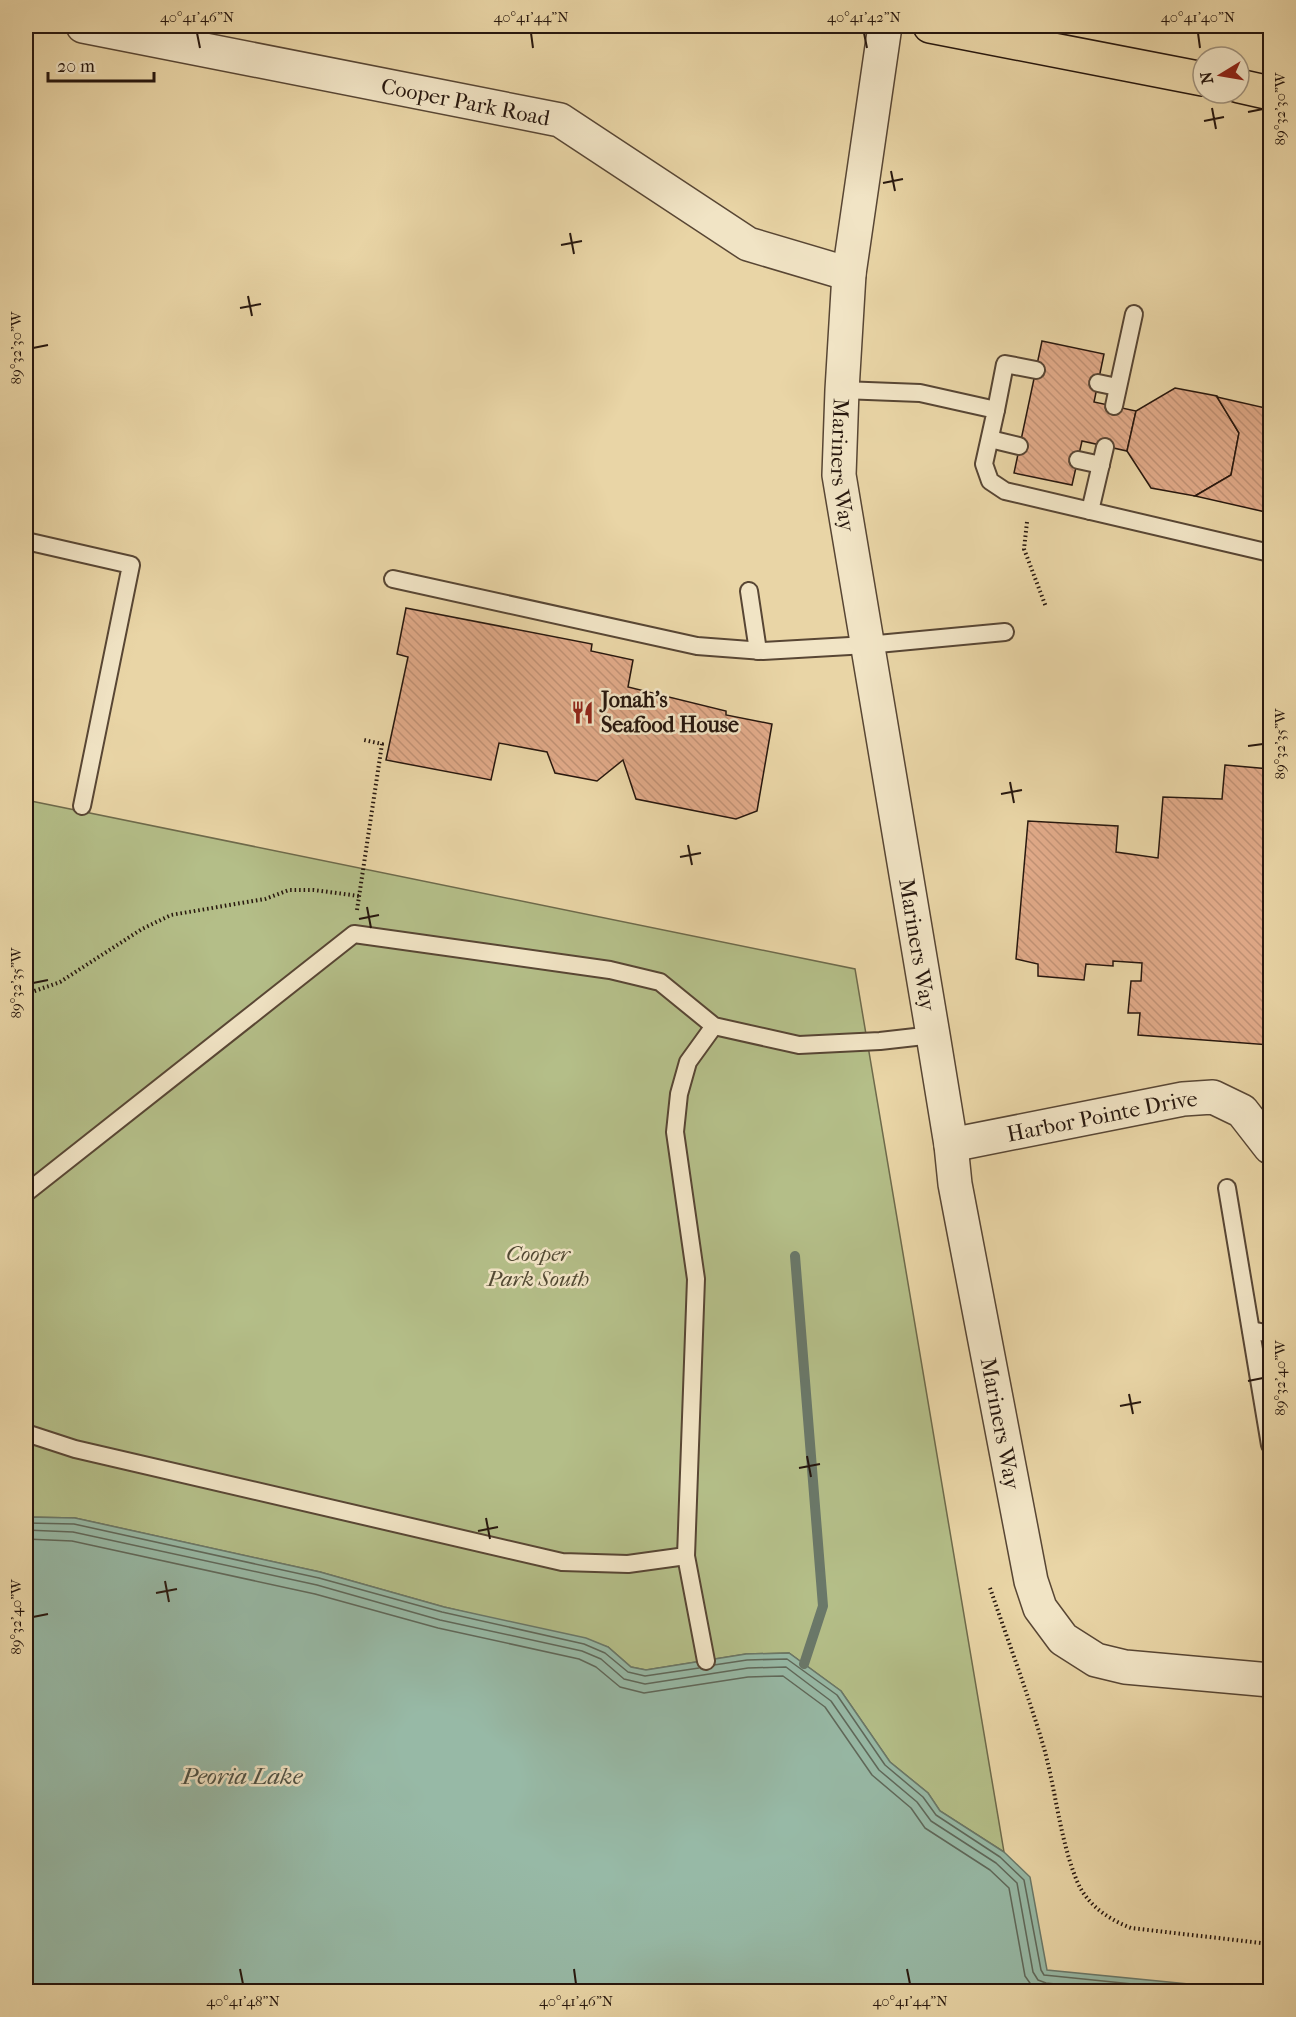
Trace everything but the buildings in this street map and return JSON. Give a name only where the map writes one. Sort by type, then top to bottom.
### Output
[{"type":"highway","points":[[930,26],[1191,78]]},
{"type":"highway","points":[[1251,89],[1270,93]]},
{"type":"street","name":"Cooper Park Road","points":[[83,26],[560,120],[748,244],[849,274]]},
{"type":"street","name":"Mariners Way","points":[[885,26],[849,274],[842,390],[840,475],[951,1145],[955,1184],[1031,1581],[1040,1608],[1063,1639],[1096,1660],[1125,1667],[1270,1680]]},
{"type":"street","name":"Harbor Pointe Drive","points":[[951,1145],[1183,1099],[1213,1097],[1242,1111],[1270,1147]]},
{"type":"lane","points":[[1114,406],[1134,314]]},
{"type":"lane","points":[[1036,370],[1005,364],[984,464],[990,481],[1005,490],[1090,512],[1270,552]]},
{"type":"lane","points":[[1098,383],[1117,387]]},
{"type":"lane","points":[[842,390],[920,393],[996,410]]},
{"type":"lane","points":[[990,439],[1019,446]]},
{"type":"lane","points":[[1090,512],[1105,447]]},
{"type":"lane","points":[[1078,460],[1101,465]]},
{"type":"lane","points":[[26,541],[131,565],[82,806]]},
{"type":"lane","points":[[393,579],[698,646],[759,651],[867,645],[1005,632]]},
{"type":"lane","points":[[749,591],[759,651]]},
{"type":"lane","points":[[26,1193],[354,934],[610,970],[660,982],[714,1026],[799,1045],[880,1041],[933,1035]]},
{"type":"lane","points":[[706,1661],[686,1556],[696,1279],[675,1132],[679,1094],[688,1062],[714,1026]]},
{"type":"lane","points":[[1227,1188],[1270,1445]]},
{"type":"lane","points":[[1251,1330],[1270,1334]]},
{"type":"lane","points":[[26,1433],[75,1449],[562,1562],[628,1564],[686,1556]]},
{"type":"path","points":[[1027,520],[1024,549],[1046,607]]},
{"type":"path","points":[[354,934],[382,744],[364,740]]},
{"type":"path","points":[[26,994],[60,982],[142,929],[171,915],[265,898],[289,890],[314,890],[360,896]]},
{"type":"path","points":[[990,1588],[1044,1749],[1065,1839],[1078,1882],[1085,1894],[1113,1921],[1131,1928],[1270,1944]]},
{"type":"green space","name":"Cooper Park South","points":[[26,800],[855,969],[1004,1852],[940,1811],[928,1793],[890,1762],[841,1691],[789,1653],[746,1654],[646,1670],[631,1667],[608,1647],[444,1607],[320,1572],[75,1518],[26,1517]]},
{"type":"water","name":"Peoria Lake","points":[[26,1517],[75,1518],[320,1572],[444,1607],[586,1638],[608,1647],[631,1667],[646,1670],[746,1654],[789,1653],[841,1691],[890,1762],[928,1793],[940,1811],[1004,1852],[1030,1877],[1047,1970],[1270,1992],[26,1992]]},
{"type":"waterway","points":[[795,1256],[823,1606],[804,1664]]},
{"type":"place","name":"Jonah's Seafood House","points":[[583,712]]}]
